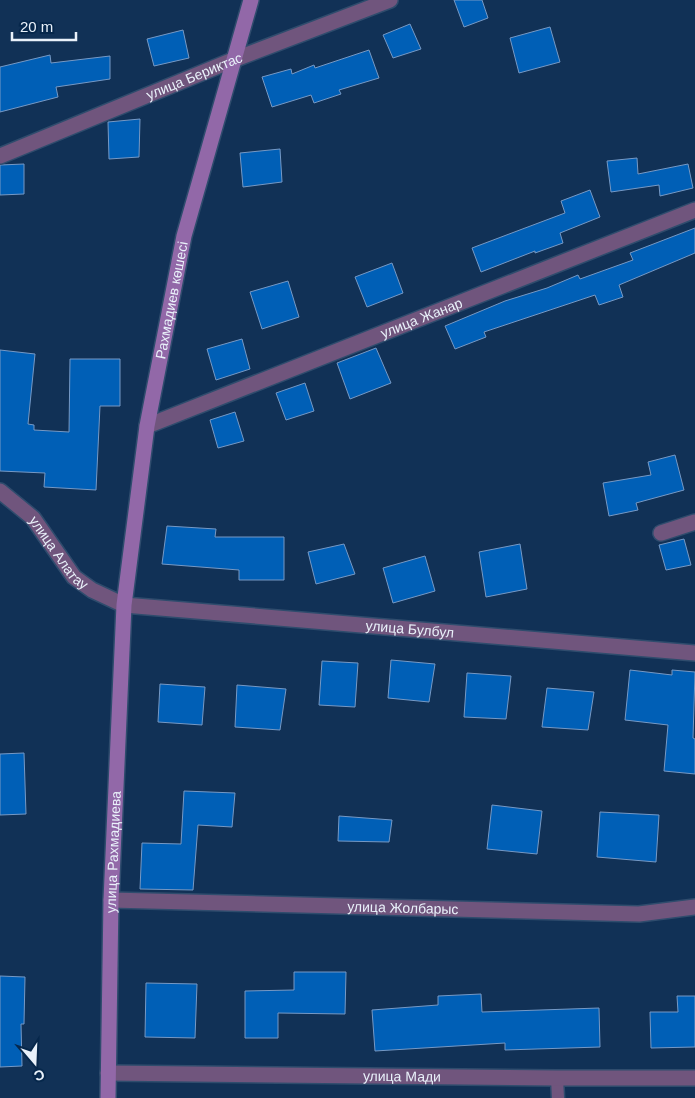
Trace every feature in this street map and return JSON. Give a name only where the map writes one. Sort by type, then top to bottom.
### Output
[{"type":"street","name":"Рахмадиев көшесі","points":[[124,605],[147,426],[184,236],[251,0]]},
{"type":"street","name":"улица Бериктас","points":[[0,156],[233,60],[390,0]]},
{"type":"street","name":"улица Жанар","points":[[147,426],[695,210]]},
{"type":"street","name":"улица Алатау","points":[[0,491],[33,518],[74,577],[92,590],[124,605]]},
{"type":"street","points":[[660,533],[695,522]]},
{"type":"street","name":"улица Булбул","points":[[124,605],[695,653]]},
{"type":"street","name":"улица Рахмадиева","points":[[108,1098],[111,900],[124,605]]},
{"type":"street","name":"улица Жолбарыс","points":[[111,900],[640,914],[695,907]]},
{"type":"street","name":"улица Мади","points":[[108,1073],[695,1078]]},
{"type":"lane","points":[[557,1078],[558,1098]]},
{"type":"building","points":[[454,0],[482,0],[488,18],[464,27]]},
{"type":"building","points":[[410,24],[421,49],[393,58],[383,35]]},
{"type":"building","points":[[550,27],[560,62],[519,73],[510,38]]},
{"type":"building","points":[[183,30],[189,58],[154,66],[147,39]]},
{"type":"building","points":[[369,50],[379,78],[339,90],[341,94],[314,103],[311,95],[272,107],[262,77],[291,69],[292,74],[314,65],[315,68]]},
{"type":"building","points":[[50,55],[51,63],[110,56],[110,79],[56,87],[58,97],[0,112],[0,67]]},
{"type":"building","points":[[140,119],[139,157],[109,159],[108,122]]},
{"type":"building","points":[[280,149],[282,182],[243,187],[240,153]]},
{"type":"building","points":[[637,158],[638,174],[688,164],[693,188],[660,196],[659,185],[611,192],[607,161]]},
{"type":"building","points":[[24,164],[24,194],[0,195],[0,165]]},
{"type":"building","points":[[590,190],[600,217],[560,233],[563,243],[535,253],[535,251],[481,272],[472,248],[565,213],[561,201]]},
{"type":"building","points":[[695,228],[695,253],[619,285],[623,297],[599,305],[595,295],[484,332],[486,337],[455,349],[445,326],[505,301],[547,288],[578,275],[580,279],[633,260],[630,253]]},
{"type":"building","points":[[392,263],[403,293],[367,307],[355,277]]},
{"type":"building","points":[[288,281],[299,317],[262,329],[250,292]]},
{"type":"building","points":[[242,339],[250,369],[216,380],[207,349]]},
{"type":"building","points":[[376,348],[391,383],[350,399],[337,363]]},
{"type":"building","points":[[0,350],[35,354],[28,424],[34,425],[34,430],[69,432],[70,359],[120,359],[120,406],[100,406],[96,490],[44,487],[45,473],[0,471]]},
{"type":"building","points":[[305,383],[314,411],[286,420],[276,393]]},
{"type":"building","points":[[235,412],[244,441],[218,448],[210,420]]},
{"type":"building","points":[[675,455],[684,490],[636,503],[638,510],[609,516],[603,483],[651,475],[648,462]]},
{"type":"building","points":[[167,526],[216,529],[215,537],[284,537],[284,580],[239,580],[239,570],[162,564]]},
{"type":"building","points":[[684,539],[691,565],[666,570],[659,545]]},
{"type":"building","points":[[344,544],[355,574],[316,584],[308,552]]},
{"type":"building","points":[[520,544],[527,589],[486,597],[479,552]]},
{"type":"building","points":[[425,556],[435,591],[393,603],[383,568]]},
{"type":"building","points":[[391,660],[435,664],[429,702],[388,698]]},
{"type":"building","points":[[322,661],[358,663],[355,707],[319,705]]},
{"type":"building","points":[[630,670],[672,675],[672,670],[695,672],[693,738],[695,739],[695,774],[664,771],[668,725],[625,720]]},
{"type":"building","points":[[467,673],[511,676],[506,719],[464,717]]},
{"type":"building","points":[[160,684],[205,687],[202,725],[158,722]]},
{"type":"building","points":[[237,685],[286,689],[280,730],[235,727]]},
{"type":"building","points":[[547,688],[594,692],[588,730],[542,727]]},
{"type":"building","points":[[24,753],[26,814],[0,815],[0,754]]},
{"type":"building","points":[[184,791],[235,793],[232,827],[198,825],[193,890],[140,889],[142,843],[181,844]]},
{"type":"building","points":[[492,805],[542,811],[537,854],[487,849]]},
{"type":"building","points":[[600,812],[659,815],[656,862],[597,857]]},
{"type":"building","points":[[339,816],[392,820],[389,842],[338,841]]},
{"type":"building","points":[[294,972],[346,972],[345,1014],[278,1013],[278,1038],[245,1038],[245,991],[294,990]]},
{"type":"building","points":[[0,976],[25,977],[24,1024],[21,1024],[22,1066],[0,1067]]},
{"type":"building","points":[[146,983],[197,984],[195,1038],[145,1037]]},
{"type":"building","points":[[481,994],[482,1012],[599,1008],[600,1047],[505,1050],[505,1043],[375,1051],[372,1010],[438,1005],[438,996]]},
{"type":"building","points":[[677,996],[695,996],[695,1047],[651,1048],[650,1012],[678,1012]]}]
